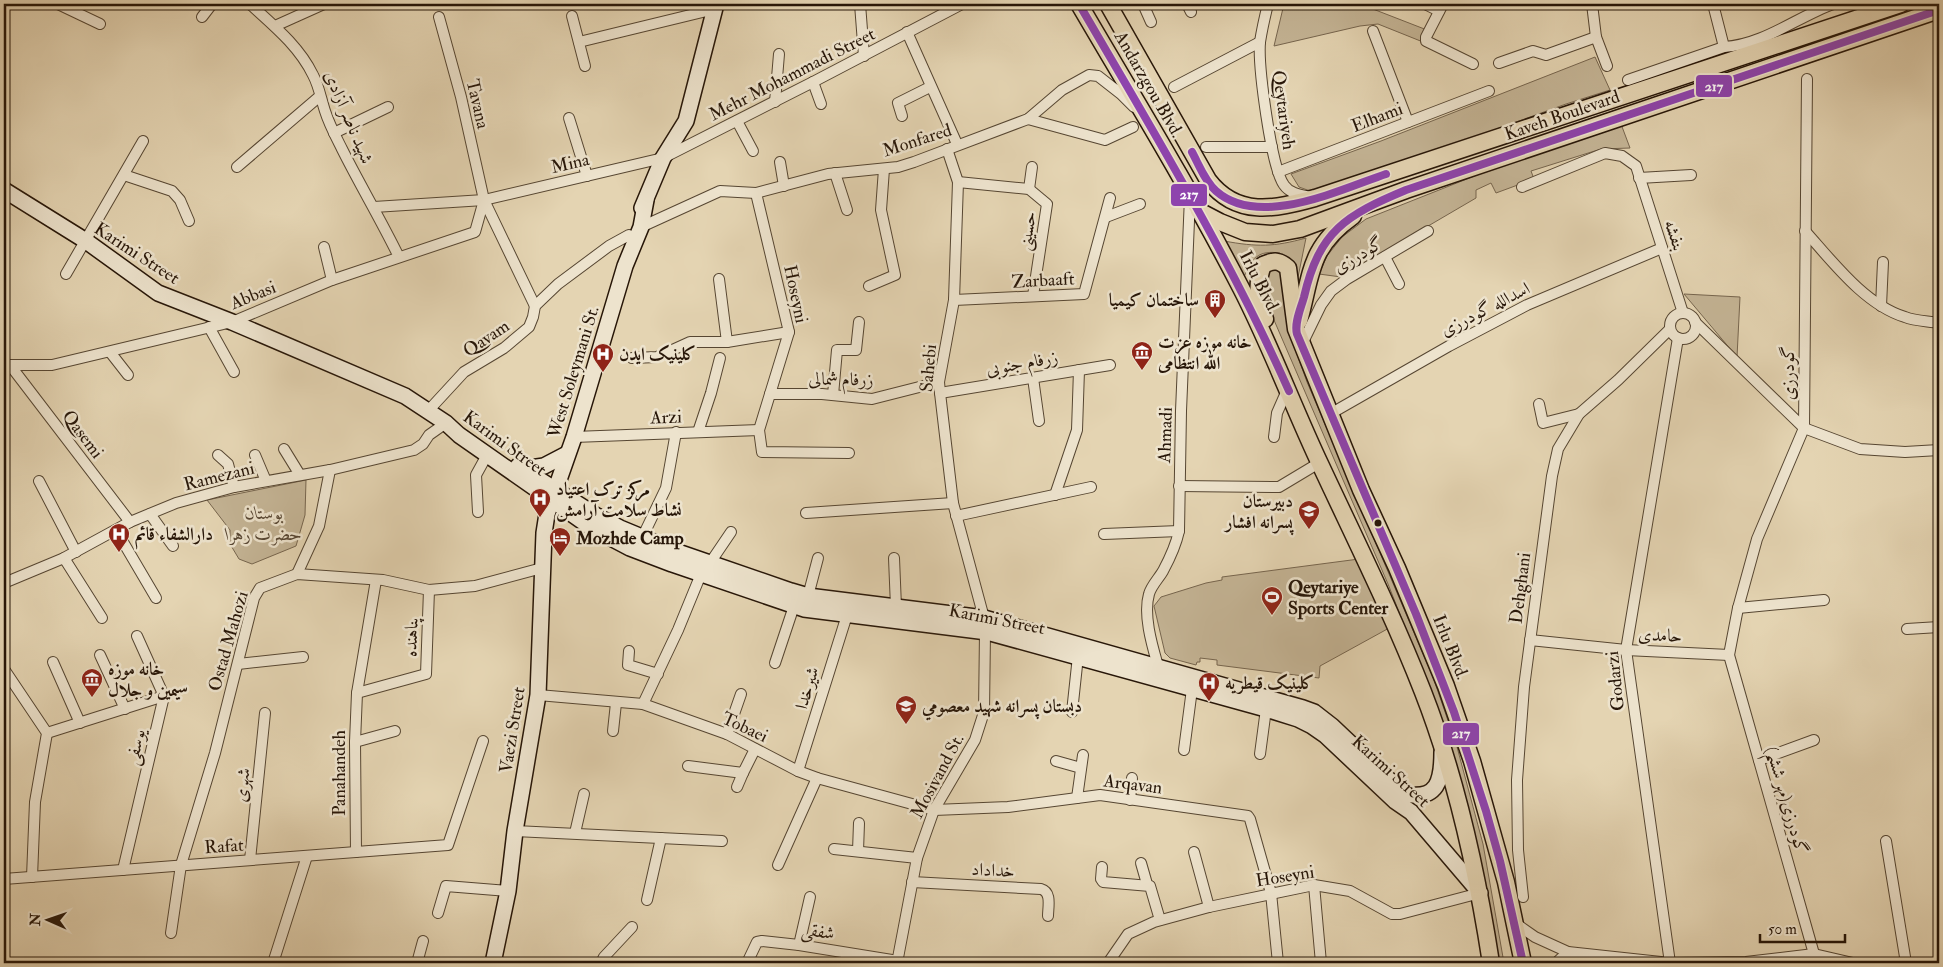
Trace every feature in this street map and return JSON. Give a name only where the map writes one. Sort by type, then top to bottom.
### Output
[{"type":"main road","name":"Andarzgou Blvd.","points":[[1079,4],[1114,64],[1140,123],[1200,211]]},
{"type":"main road","name":"Kaveh Boulevard","points":[[1208,180],[1216,192],[1247,206],[1272,208],[1315,198],[1597,103],[1901,4]]},
{"type":"main road","name":"West Soleymani St.","points":[[554,494],[574,436],[635,231],[663,158],[686,121],[716,7]]},
{"type":"main road","name":"Andarzgou Blvd.","points":[[1111,8],[1208,180]]},
{"type":"main road","points":[[1090,23],[1098,26],[1110,23],[1114,18],[1111,8]]},
{"type":"main road","name":"Kaveh Boulevard","points":[[1200,211],[1220,222],[1245,232],[1273,234],[1293,231],[1406,190],[1939,10]]},
{"type":"main road","points":[[1114,64],[1112,53],[1117,42],[1124,41],[1132,45]]},
{"type":"main road","name":"Karimi Street","points":[[4,190],[86,241],[158,293],[232,322],[405,396],[487,455],[554,494],[705,568],[794,606],[847,615],[984,625],[1078,656],[1266,709],[1305,722],[1325,735],[1395,801],[1411,812],[1480,893]]},
{"type":"main road","points":[[1299,337],[1309,272],[1315,256],[1324,242],[1340,225],[1378,201]]},
{"type":"main road","name":"Irlu Blvd.","points":[[1200,211],[1242,289],[1274,355],[1319,463],[1366,560],[1424,693],[1462,820],[1480,893],[1491,963]]},
{"type":"main road","name":"Irlu Blvd.","points":[[1274,355],[1272,335],[1263,317],[1258,288],[1259,275],[1263,265],[1272,261],[1280,261],[1288,268],[1299,337],[1361,490],[1397,568],[1446,686],[1472,761],[1506,882],[1523,963]]},
{"type":"main road","name":"Karimi Street","points":[[446,424],[473,435],[523,469],[598,531],[630,548],[808,596],[896,607],[984,625],[1158,666],[1314,712],[1332,726],[1404,794],[1414,796],[1424,794],[1432,791],[1439,783],[1442,775],[1441,746]]},
{"type":"main road","points":[[523,469],[544,466],[567,454]]},
{"type":"main road","name":"Vaezi Street","points":[[493,963],[508,891],[515,831],[538,695],[544,533],[554,494]]},
{"type":"street","points":[[58,4],[100,24]]},
{"type":"street","points":[[202,17],[212,4]]},
{"type":"street","name":"شهید ناصر آزادی","points":[[250,4],[275,26],[298,50],[307,63],[334,133],[399,257]]},
{"type":"street","points":[[275,26],[324,4]]},
{"type":"street","points":[[860,4],[864,56]]},
{"type":"street","name":"Mehr Mohammadi Street","points":[[663,158],[864,56],[951,6],[962,4]]},
{"type":"street","points":[[1143,4],[1151,22]]},
{"type":"street","name":"Qeytariyeh","points":[[1268,4],[1260,42],[1272,146],[1278,172],[1284,185],[1290,191],[1315,198]]},
{"type":"street","points":[[1425,4],[1441,7],[1426,37],[1426,42],[1473,64]]},
{"type":"street","points":[[1592,4],[1596,37],[1607,66]]},
{"type":"street","points":[[1713,4],[1724,47]]},
{"type":"street","points":[[1628,80],[1724,47],[1736,47],[1780,30],[1829,5]]},
{"type":"street","points":[[579,42],[716,7]]},
{"type":"street","points":[[572,16],[585,66]]},
{"type":"street","name":"Tavana","points":[[439,17],[484,200],[535,306]]},
{"type":"street","points":[[1373,31],[1408,122]]},
{"type":"street","name":"Sahebi","points":[[908,32],[952,147],[958,182],[954,300],[939,382],[953,503],[984,625]]},
{"type":"street","points":[[1499,63],[1533,51],[1546,54],[1596,37]]},
{"type":"street","points":[[1174,87],[1260,42]]},
{"type":"street","points":[[775,102],[779,54]]},
{"type":"street","name":"Monfared","points":[[635,231],[720,192],[756,193],[835,173],[898,167],[1028,120],[1062,90],[1083,77],[1094,74],[1121,94],[1140,123]]},
{"type":"street","name":"گودرزی","points":[[1728,654],[1738,608],[1757,539],[1804,428],[1807,79]]},
{"type":"street","points":[[813,82],[821,104]]},
{"type":"street","points":[[902,116],[898,103],[930,86]]},
{"type":"street","name":"Elhami","points":[[1278,172],[1489,91]]},
{"type":"street","points":[[236,167],[320,96]]},
{"type":"street","points":[[334,133],[388,107]]},
{"type":"street","points":[[569,118],[587,176]]},
{"type":"street","points":[[1028,120],[1105,140],[1140,123]]},
{"type":"street","points":[[737,121],[753,151]]},
{"type":"street","points":[[66,274],[143,141]]},
{"type":"street","points":[[1206,148],[1272,146]]},
{"type":"street","name":"بنفشه","points":[[1522,187],[1605,153],[1622,156],[1636,166],[1683,314]]},
{"type":"street","name":"Mina","points":[[374,207],[484,200],[663,158]]},
{"type":"street","points":[[780,162],[784,186]]},
{"type":"street","points":[[1029,189],[1032,167]]},
{"type":"street","points":[[869,286],[895,275],[881,210],[884,169]]},
{"type":"street","points":[[835,173],[847,210]]},
{"type":"street","points":[[124,175],[172,190],[180,200],[189,221]]},
{"type":"street","points":[[1639,178],[1691,175]]},
{"type":"street","name":"حسینی","points":[[958,182],[1029,189],[1047,204],[1033,296]]},
{"type":"street","name":"Hoseyni","points":[[756,193],[789,332],[759,430]]},
{"type":"street","name":"Ahmadi","points":[[1158,666],[1151,642],[1149,593],[1163,571],[1177,542],[1179,531],[1190,196]]},
{"type":"street","name":"Zarbaaft","points":[[954,300],[1084,294],[1110,198]]},
{"type":"street","name":"Abbasi","points":[[7,365],[52,365],[232,322],[332,280],[475,232],[484,200]]},
{"type":"street","points":[[1106,217],[1140,204]]},
{"type":"street","name":"Qavam","points":[[428,411],[464,372],[504,348],[529,327],[534,317],[535,306],[571,274],[609,246],[635,231]]},
{"type":"street","name":"گودرزی","points":[[1299,337],[1331,291],[1347,279],[1428,231]]},
{"type":"street","points":[[1805,231],[1843,273],[1881,306],[1904,317],[1939,323]]},
{"type":"street","points":[[324,247],[332,280]]},
{"type":"street","name":"اسدالله گودرزی","points":[[1330,414],[1449,346],[1529,304],[1662,248]]},
{"type":"street","points":[[1385,257],[1399,284]]},
{"type":"street","points":[[1881,306],[1882,262]]},
{"type":"street","points":[[719,279],[727,342]]},
{"type":"street","points":[[1695,322],[1692,334],[1686,338],[1674,336],[1670,329],[1673,318],[1683,314],[1689,315],[1804,428],[1860,449],[1905,452],[1939,450]]},
{"type":"street","points":[[833,395],[837,350],[856,350],[859,322]]},
{"type":"street","points":[[209,327],[234,372]]},
{"type":"street","name":"Dehghani","points":[[1523,897],[1518,850],[1517,780],[1524,687],[1552,476],[1558,448],[1579,414],[1618,380],[1670,329]]},
{"type":"street","points":[[632,358],[657,357],[690,342],[727,342],[789,332]]},
{"type":"street","name":"Godarzi","points":[[1670,963],[1626,650],[1678,338]]},
{"type":"street","points":[[110,352],[128,374]]},
{"type":"street","points":[[698,432],[720,358]]},
{"type":"street","name":"Qasemi","points":[[7,365],[130,522]]},
{"type":"street","name":"زرفام جنوبی","points":[[940,393],[1110,365]]},
{"type":"street","points":[[1055,495],[1077,430],[1079,370]]},
{"type":"street","points":[[1034,378],[1039,421]]},
{"type":"street","name":"زرفام شمالی","points":[[770,394],[833,395],[872,399],[939,382]]},
{"type":"street","points":[[1274,437],[1277,413],[1288,388]]},
{"type":"street","points":[[1540,404],[1543,424],[1579,414]]},
{"type":"street","name":"Ramezani","points":[[4,583],[64,558],[130,522],[176,503],[234,486],[330,470],[414,450],[423,444],[429,435],[446,424]]},
{"type":"street","points":[[759,430],[762,452],[849,453]]},
{"type":"street","name":"Arzi","points":[[574,436],[759,430]]},
{"type":"street","points":[[642,538],[666,488],[676,432]]},
{"type":"street","points":[[284,449],[300,475]]},
{"type":"street","points":[[218,455],[228,464],[234,486]]},
{"type":"street","points":[[255,455],[266,481]]},
{"type":"street","points":[[478,512],[476,475],[487,455]]},
{"type":"street","points":[[1179,486],[1279,487],[1319,463]]},
{"type":"street","points":[[297,574],[319,526],[330,470]]},
{"type":"street","points":[[39,481],[76,552]]},
{"type":"street","points":[[956,516],[1091,487]]},
{"type":"street","points":[[806,513],[953,503]]},
{"type":"street","points":[[150,514],[173,546]]},
{"type":"street","points":[[116,530],[156,598]]},
{"type":"street","points":[[1104,534],[1179,531]]},
{"type":"street","points":[[643,704],[705,568],[731,532]]},
{"type":"street","points":[[64,558],[102,618]]},
{"type":"street","points":[[808,596],[818,558]]},
{"type":"street","points":[[894,558],[896,607]]},
{"type":"street","name":"Ostad Mahozi","points":[[171,933],[181,865],[215,753],[256,592],[260,588],[297,574],[376,580],[429,590],[475,586],[542,568]]},
{"type":"street","name":"Panahandeh","points":[[356,852],[355,742],[357,693],[376,580]]},
{"type":"street","name":"پناهنده","points":[[357,693],[426,674],[429,590]]},
{"type":"street","points":[[1738,608],[1824,600]]},
{"type":"street","points":[[775,663],[794,606]]},
{"type":"street","name":"شیرخدا","points":[[798,771],[847,615]]},
{"type":"street","name":"Mosivand St.","points":[[897,962],[917,858],[934,810],[975,740],[984,712],[984,625]]},
{"type":"street","points":[[1907,629],[1939,627]]},
{"type":"street","points":[[47,733],[164,696],[137,636]]},
{"type":"street","name":"حامدی","points":[[1530,640],[1626,650],[1728,654]]},
{"type":"street","points":[[629,651],[628,665],[658,674]]},
{"type":"street","name":"گودرزی(مهر ششم)","points":[[1728,654],[1814,954]]},
{"type":"street","points":[[100,655],[125,708]]},
{"type":"street","points":[[1072,712],[1078,656]]},
{"type":"street","points":[[238,664],[303,657]]},
{"type":"street","points":[[53,662],[80,723]]},
{"type":"street","points":[[4,669],[47,733],[35,802],[32,877]]},
{"type":"street","points":[[1184,750],[1192,689]]},
{"type":"street","points":[[727,734],[741,694]]},
{"type":"street","name":"Tobaei","points":[[538,695],[643,704],[727,734],[798,771],[817,778],[934,810]]},
{"type":"street","name":"یوسفی","points":[[123,870],[164,696]]},
{"type":"street","points":[[613,731],[616,703]]},
{"type":"street","points":[[1260,754],[1266,709]]},
{"type":"street","name":"شهری","points":[[250,860],[265,713]]},
{"type":"street","points":[[355,742],[395,731]]},
{"type":"street","points":[[1759,760],[1814,740]]},
{"type":"street","name":"Rafat","points":[[4,879],[448,845],[483,741]]},
{"type":"street","points":[[737,787],[755,749]]},
{"type":"street","points":[[1078,798],[1083,755]]},
{"type":"street","points":[[1056,761],[1082,768]]},
{"type":"street","points":[[688,766],[743,773]]},
{"type":"street","points":[[778,865],[817,778]]},
{"type":"street","points":[[1130,800],[1132,778]]},
{"type":"street","points":[[576,833],[584,794]]},
{"type":"street","name":"Arqavan","points":[[934,810],[1008,807],[1100,795],[1248,816],[1271,894]]},
{"type":"street","points":[[858,851],[859,823]]},
{"type":"street","points":[[515,831],[722,841]]},
{"type":"street","points":[[647,900],[661,838]]},
{"type":"street","points":[[1886,841],[1906,963]]},
{"type":"street","points":[[834,849],[917,858]]},
{"type":"street","points":[[1194,852],[1209,907]]},
{"type":"street","points":[[273,963],[307,856]]},
{"type":"street","points":[[1141,863],[1147,884],[1152,889],[1160,920]]},
{"type":"street","points":[[1102,867],[1100,879],[1103,882],[1147,884]]},
{"type":"street","name":"خداداد","points":[[912,882],[1046,890],[1048,894],[1048,916]]},
{"type":"street","points":[[1314,885],[1321,963]]},
{"type":"street","name":"Hoseyni","points":[[1108,963],[1128,934],[1160,920],[1209,907],[1314,885],[1350,891],[1392,914],[1400,914],[1480,893]]},
{"type":"street","points":[[438,913],[446,886],[508,891]]},
{"type":"street","points":[[1271,894],[1278,963]]},
{"type":"street","points":[[799,944],[810,897]]},
{"type":"street","points":[[1515,923],[1535,937],[1568,952],[1670,963],[1746,962],[1814,954],[1853,963]]},
{"type":"street","points":[[601,963],[604,957],[632,927]]},
{"type":"street","points":[[417,963],[423,941]]},
{"type":"street","name":"شفقی","points":[[747,963],[757,942],[799,944],[897,962]]},
{"type":"street","points":[[1556,963],[1568,952]]},
{"type":"green space","points":[[1284,4],[1360,4],[1427,30],[1423,42],[1378,24],[1360,26],[1274,46]]},
{"type":"green space","points":[[1595,57],[1610,90],[1364,177],[1313,192],[1299,187],[1291,174],[1381,141]]},
{"type":"green space","points":[[1621,124],[1630,148],[1601,149],[1531,171],[1534,179],[1496,193],[1491,183],[1476,190],[1476,198],[1341,277],[1319,274],[1327,256],[1342,237],[1366,219],[1487,171]]},
{"type":"green space","points":[[1306,238],[1296,287],[1290,265],[1280,253],[1261,254],[1253,260],[1244,277],[1224,241],[1265,245]]},
{"type":"green space","points":[[1272,266],[1283,276],[1289,332],[1307,382],[1433,677],[1457,747],[1483,844],[1504,963],[1497,963],[1480,860],[1456,763],[1439,713],[1388,584],[1261,290],[1263,272]]},
{"type":"green space","points":[[1684,294],[1740,297],[1737,357]]},
{"type":"green space","name":"بوستان حضرت زهرا","points":[[306,480],[305,515],[296,546],[252,564],[239,559],[230,544],[230,530],[207,500]]},
{"type":"green space","name":"Qeytariye Sports Center","points":[[1359,559],[1391,627],[1320,666],[1319,678],[1217,665],[1217,660],[1200,658],[1200,662],[1197,662],[1196,665],[1170,658],[1165,653],[1154,606],[1161,597],[1222,580],[1222,577]]},
{"type":"transit line","name":"217","points":[[1079,4],[1216,243],[1289,391]]},
{"type":"transit line","name":"217","points":[[1523,963],[1500,861],[1454,712],[1416,614],[1297,334],[1296,325],[1310,274],[1327,241],[1338,228],[1351,217],[1367,208],[1406,190],[1939,10]]},
{"type":"transit line","name":"217","points":[[1192,152],[1205,178],[1216,191],[1234,202],[1254,207],[1276,207],[1300,203],[1386,174]]},
{"type":"place","name":"ساختمان کیمیا","points":[[1215,319]]},
{"type":"place","name":"خانه موزه عزت الله انتظامی","points":[[1142,371]]},
{"type":"place","name":"کلینیک ایدن","points":[[603,373]]},
{"type":"place","name":"مرکز ترک اعتیاد نشاط سلامت آرامش","points":[[540,518]]},
{"type":"place","name":"دبیرستان پسرانه افشار","points":[[1309,530]]},
{"type":"place","name":"دارالشفاء قائم","points":[[119,553]]},
{"type":"place","name":"Mozhde Camp","points":[[560,557]]},
{"type":"place","name":"Qeytariye Sports Center","points":[[1272,616]]},
{"type":"place","name":"خانه موزه سیمین و جلال","points":[[92,698]]},
{"type":"place","name":"کلینیک قیطریه","points":[[1209,702]]},
{"type":"place","name":"دبستان پسرانه شهيد معصومي","points":[[906,725]]}]
